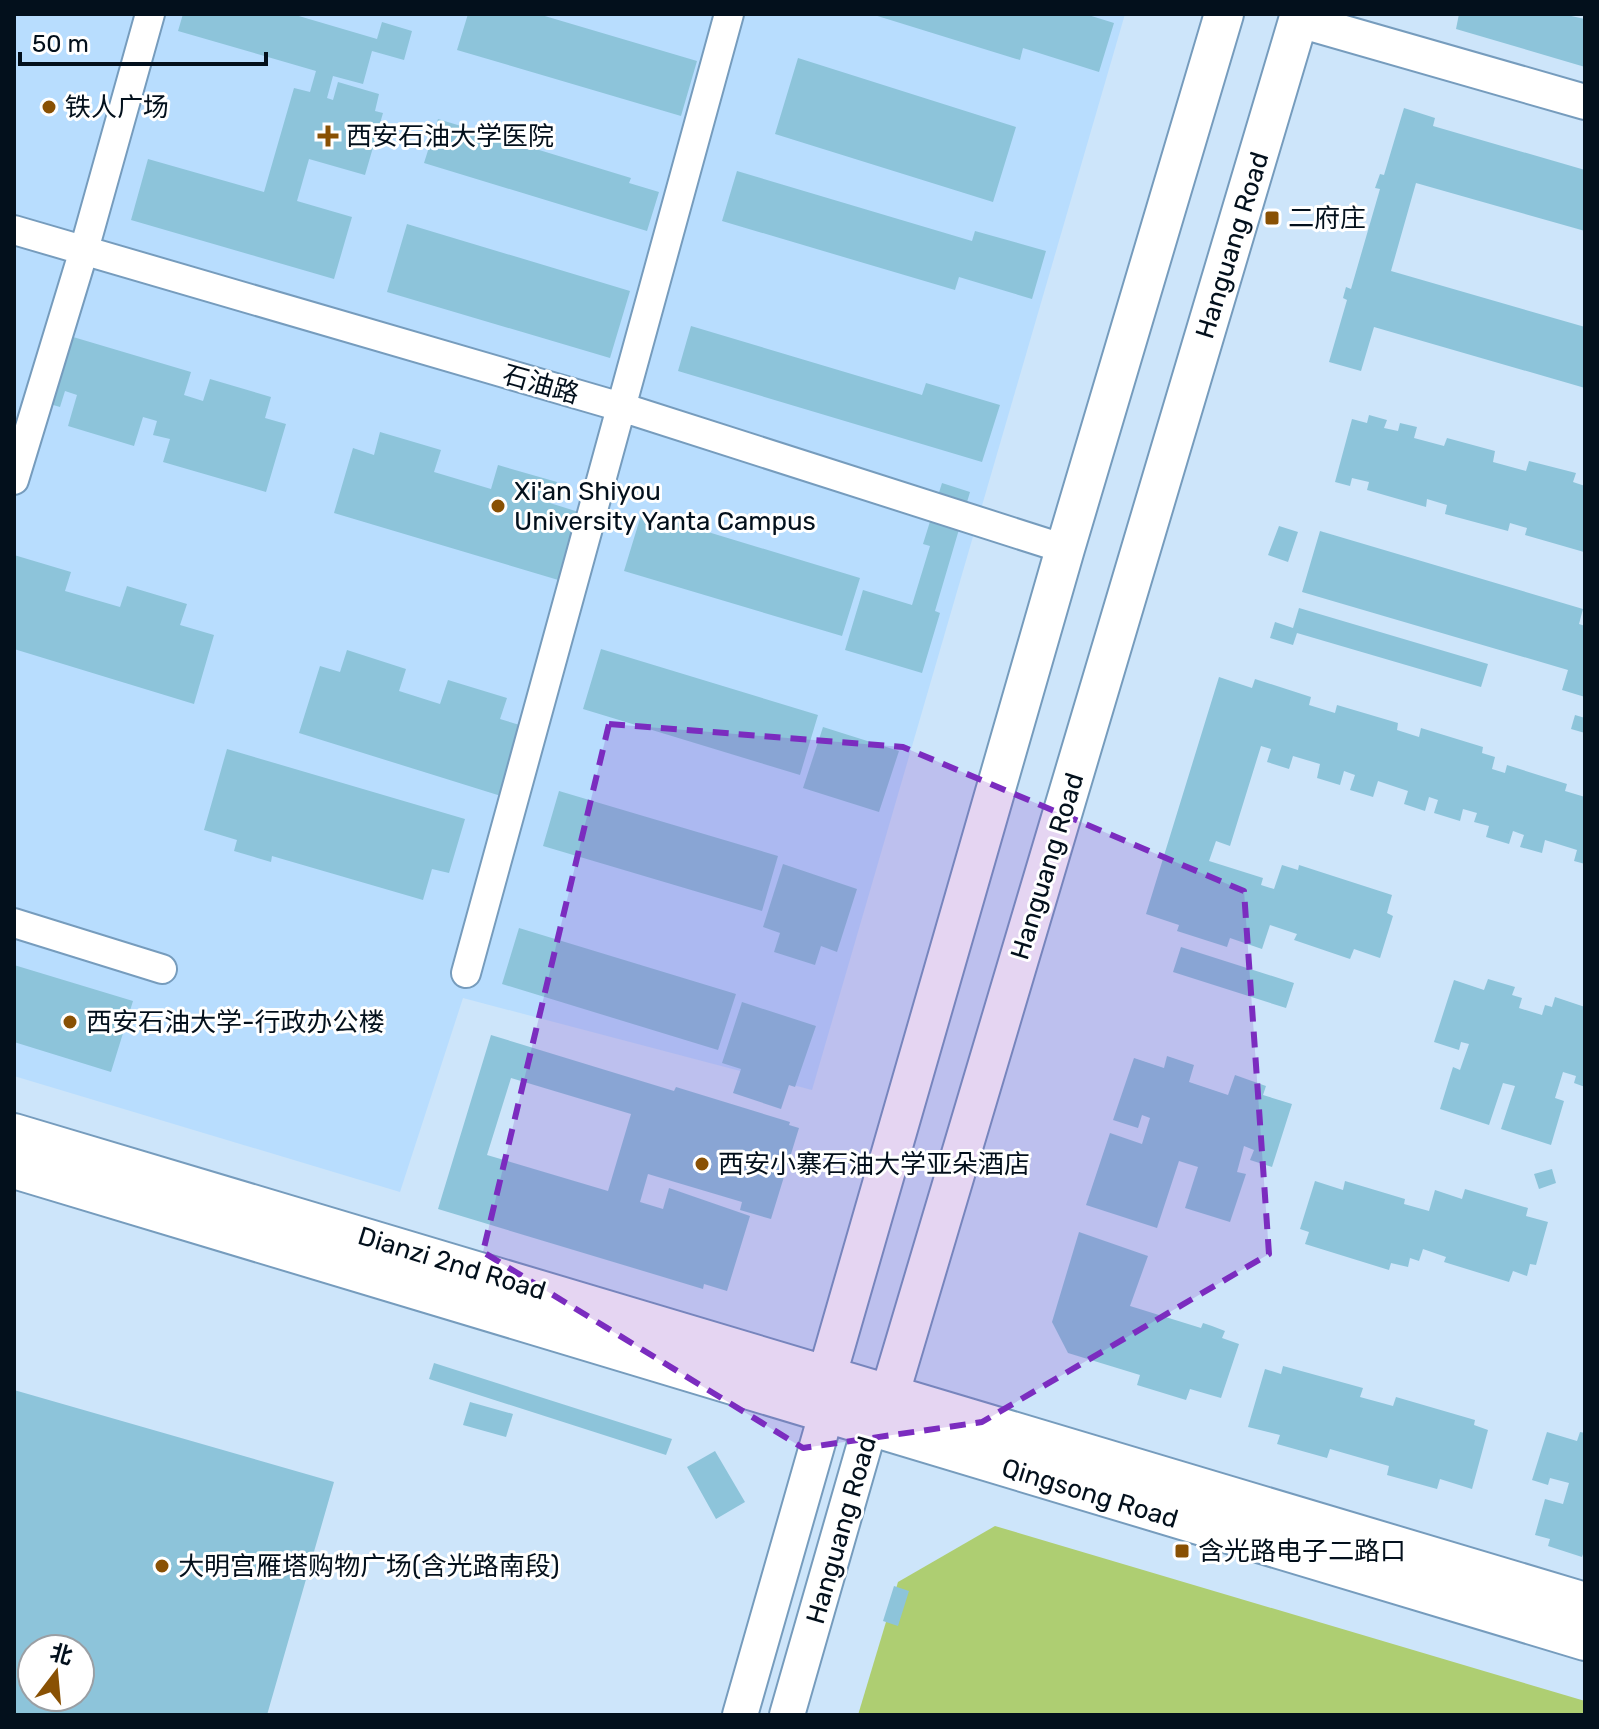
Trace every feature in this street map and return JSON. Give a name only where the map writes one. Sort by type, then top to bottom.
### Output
[{"type":"main road","name":"Hanguang Road","points":[[827,1393],[1065,549],[1224,14]]},
{"type":"main road","name":"Hanguang Road","points":[[890,1393],[1300,17]]},
{"type":"main road","name":"Dianzi 2nd Road","points":[[14,1133],[827,1393],[870,1426]]},
{"type":"main road","name":"Dianzi 2nd Road","points":[[14,1169],[827,1393],[890,1393]]},
{"type":"main road","name":"Qingsong Road","points":[[890,1393],[1585,1602]]},
{"type":"main road","name":"Qingsong Road","points":[[870,1426],[1585,1641]]},
{"type":"street","points":[[14,480],[84,250],[150,14]]},
{"type":"street","points":[[466,973],[729,14]]},
{"type":"street","points":[[1300,17],[1585,102]]},
{"type":"street","name":"石油路","points":[[14,230],[621,407],[1065,549]]},
{"type":"street","points":[[14,923],[162,969]]},
{"type":"street","name":"Hanguang Road","points":[[740,1715],[827,1393]]},
{"type":"street","name":"Hanguang Road","points":[[787,1715],[870,1426],[890,1393]]},
{"type":"highlighted area","points":[[609,724],[903,747],[1244,891],[1269,1254],[982,1422],[803,1448],[483,1252]]},
{"type":"shaded area","name":"Xi'an Shiyou University Yanta Campus","points":[[14,14],[1125,14],[812,1090],[463,998],[400,1192],[14,1076]]},
{"type":"green space","points":[[995,1526],[1585,1701],[1585,1715],[858,1715],[898,1582]]},
{"type":"building","name":"西安石油大学医院","points":[[183,14],[292,14],[377,39],[382,22],[412,31],[404,60],[372,51],[363,84],[333,76],[327,98],[333,100],[338,82],[379,94],[375,111],[383,113],[365,175],[309,159],[297,201],[352,217],[334,279],[131,220],[148,159],[264,192],[294,88],[310,92],[316,71],[178,31]]},
{"type":"building","points":[[468,14],[538,14],[697,61],[681,116],[457,50]]},
{"type":"building","points":[[871,14],[1085,14],[1114,23],[1099,72],[1023,48],[1020,60]]},
{"type":"building","points":[[1459,14],[1562,14],[1585,19],[1585,67],[1456,29]]},
{"type":"building","points":[[798,58],[1016,127],[993,202],[775,134]]},
{"type":"building","points":[[1404,108],[1435,118],[1433,126],[1585,170],[1585,231],[1416,183],[1391,271],[1585,327],[1585,388],[1374,327],[1361,371],[1329,362],[1347,300],[1343,298],[1346,287],[1351,289],[1380,189],[1375,188],[1380,174],[1384,175]]},
{"type":"building","points":[[438,119],[631,178],[629,183],[659,192],[647,231],[424,163]]},
{"type":"building","points":[[737,171],[972,241],[975,231],[1046,251],[1032,299],[959,277],[955,290],[722,221]]},
{"type":"building","points":[[407,224],[630,291],[610,358],[387,292]]},
{"type":"building","points":[[691,326],[922,395],[926,383],[1000,405],[982,462],[678,371]]},
{"type":"building","points":[[63,334],[191,372],[184,395],[203,401],[210,379],[271,397],[265,418],[286,424],[266,492],[163,462],[170,439],[153,435],[157,421],[143,417],[134,446],[68,426],[77,395],[65,391],[60,407],[43,402]]},
{"type":"building","points":[[1369,415],[1387,420],[1384,428],[1398,431],[1400,423],[1417,427],[1414,438],[1444,446],[1447,438],[1495,451],[1493,462],[1526,471],[1529,461],[1576,473],[1573,482],[1585,486],[1584,552],[1525,535],[1527,528],[1510,523],[1508,531],[1445,514],[1447,505],[1427,499],[1426,507],[1367,490],[1369,482],[1352,478],[1350,486],[1335,482],[1352,419],[1367,423]]},
{"type":"building","points":[[380,432],[441,450],[434,472],[491,489],[498,465],[557,482],[550,503],[585,514],[565,582],[334,513],[353,448],[374,455]]},
{"type":"building","points":[[942,483],[970,492],[935,611],[940,613],[922,673],[845,650],[863,590],[912,605],[930,546],[923,544]]},
{"type":"building","points":[[642,512],[860,578],[842,636],[624,571]]},
{"type":"building","points":[[1279,526],[1298,532],[1288,562],[1268,555]]},
{"type":"building","points":[[1320,531],[1583,609],[1579,624],[1585,626],[1585,697],[1562,690],[1568,670],[1302,592]]},
{"type":"building","points":[[14,555],[71,572],[65,591],[120,607],[127,586],[187,604],[180,625],[214,635],[194,704],[14,649]]},
{"type":"building","points":[[1299,608],[1488,664],[1481,687],[1297,633],[1293,645],[1270,638],[1275,622],[1293,628]]},
{"type":"building","points":[[601,649],[818,715],[800,775],[583,709]]},
{"type":"building","points":[[347,650],[406,669],[399,691],[440,704],[448,680],[507,698],[500,719],[523,726],[501,796],[299,733],[320,666],[340,672]]},
{"type":"building","points":[[1219,677],[1252,688],[1255,679],[1311,697],[1309,705],[1335,713],[1337,705],[1398,723],[1397,730],[1419,737],[1421,728],[1483,747],[1482,753],[1495,757],[1492,769],[1505,773],[1507,765],[1567,784],[1565,791],[1585,797],[1585,864],[1574,861],[1577,850],[1545,840],[1542,853],[1520,847],[1524,835],[1513,831],[1509,844],[1486,837],[1489,826],[1474,822],[1477,813],[1463,809],[1460,821],[1434,813],[1438,800],[1429,797],[1425,811],[1404,804],[1408,791],[1378,781],[1373,797],[1350,790],[1355,775],[1344,771],[1340,785],[1317,778],[1320,764],[1293,756],[1289,769],[1267,762],[1271,749],[1261,746],[1230,846],[1216,841],[1209,861],[1263,878],[1261,885],[1274,889],[1282,865],[1298,870],[1299,865],[1392,895],[1387,913],[1393,916],[1380,958],[1354,949],[1350,959],[1294,940],[1297,934],[1270,925],[1262,949],[1230,938],[1227,947],[1177,931],[1179,925],[1146,914]]},
{"type":"building","points":[[1575,715],[1585,718],[1585,733],[1571,729]]},
{"type":"building","points":[[823,727],[899,751],[879,812],[803,788]]},
{"type":"building","points":[[227,749],[465,819],[449,873],[432,869],[423,900],[272,856],[271,862],[234,851],[237,840],[204,830]]},
{"type":"building","points":[[559,791],[778,856],[762,911],[543,846]]},
{"type":"building","points":[[783,864],[857,889],[837,952],[821,946],[815,965],[774,952],[780,933],[763,927]]},
{"type":"building","points":[[519,928],[736,994],[718,1050],[502,984]]},
{"type":"building","points":[[1181,947],[1294,983],[1286,1008],[1173,972]]},
{"type":"building","name":"西安石油大学-行政办公楼","points":[[14,965],[133,1001],[111,1072],[14,1042]]},
{"type":"building","points":[[1488,979],[1515,987],[1512,995],[1522,998],[1519,1008],[1542,1015],[1545,1005],[1552,1007],[1555,997],[1585,1007],[1585,1087],[1574,1083],[1576,1076],[1563,1072],[1555,1098],[1564,1101],[1551,1145],[1501,1129],[1515,1086],[1503,1083],[1489,1125],[1440,1109],[1453,1067],[1460,1070],[1469,1044],[1461,1042],[1459,1050],[1434,1042],[1454,980],[1484,990]]},
{"type":"building","points":[[742,1002],[816,1026],[795,1087],[789,1085],[781,1109],[733,1093],[741,1069],[722,1063]]},
{"type":"building","name":"西安小寨石油大学亚朵酒店","points":[[491,1035],[674,1091],[676,1087],[790,1122],[789,1125],[799,1128],[771,1219],[740,1210],[742,1202],[648,1174],[640,1202],[663,1209],[669,1188],[750,1216],[727,1291],[704,1284],[703,1289],[438,1209]],"holes":[[[511,1078],[631,1114],[608,1191],[487,1155]]]},
{"type":"building","points":[[1167,1056],[1194,1065],[1189,1082],[1228,1095],[1235,1075],[1266,1086],[1263,1095],[1292,1104],[1272,1167],[1250,1160],[1254,1150],[1244,1146],[1237,1172],[1246,1174],[1230,1222],[1185,1208],[1198,1167],[1179,1161],[1157,1228],[1086,1205],[1110,1133],[1142,1144],[1150,1118],[1142,1115],[1138,1128],[1113,1120],[1134,1058],[1164,1068]]},
{"type":"building","points":[[1552,1169],[1556,1183],[1539,1189],[1534,1174]]},
{"type":"building","points":[[1315,1181],[1343,1190],[1345,1181],[1405,1199],[1404,1204],[1429,1211],[1435,1190],[1462,1199],[1465,1189],[1528,1208],[1526,1216],[1548,1222],[1536,1265],[1530,1264],[1527,1276],[1513,1271],[1509,1282],[1444,1262],[1446,1257],[1423,1249],[1419,1261],[1410,1258],[1408,1267],[1391,1263],[1389,1270],[1305,1244],[1309,1232],[1300,1229]]},
{"type":"building","points":[[1079,1232],[1148,1256],[1130,1306],[1201,1328],[1203,1323],[1212,1326],[1225,1331],[1222,1338],[1239,1344],[1221,1398],[1190,1389],[1186,1400],[1137,1385],[1140,1375],[1068,1353],[1052,1322]]},
{"type":"building","points":[[434,1363],[672,1439],[666,1455],[429,1379]]},
{"type":"building","points":[[1283,1366],[1363,1388],[1360,1397],[1393,1406],[1396,1397],[1475,1420],[1474,1425],[1488,1430],[1472,1489],[1440,1479],[1437,1489],[1387,1475],[1389,1466],[1330,1449],[1327,1458],[1277,1444],[1280,1435],[1248,1427],[1265,1369],[1281,1374]]},
{"type":"building","name":"大明宫雁塔购物广场(含光路南段)","points":[[14,1390],[334,1482],[267,1715],[14,1715]]},
{"type":"building","points":[[470,1402],[513,1414],[506,1437],[463,1425]]},
{"type":"building","points":[[1547,1432],[1577,1441],[1580,1432],[1585,1433],[1585,1548],[1582,1557],[1548,1546],[1550,1539],[1535,1535],[1545,1499],[1563,1504],[1569,1483],[1550,1478],[1548,1485],[1532,1480]]},
{"type":"building","points":[[715,1451],[745,1502],[716,1519],[687,1467]]},
{"type":"building","points":[[894,1586],[909,1591],[898,1626],[883,1621]]},
{"type":"place","name":"铁人广场","points":[[49,107]]},
{"type":"place","name":"西安石油大学医院","points":[[328,136]]},
{"type":"place","name":"二府庄","points":[[1272,218]]},
{"type":"place","name":"Xi'an Shiyou University Yanta Campus","points":[[498,506]]},
{"type":"place","name":"西安石油大学-行政办公楼","points":[[70,1022]]},
{"type":"place","name":"西安小寨石油大学亚朵酒店","points":[[702,1164]]},
{"type":"place","name":"含光路电子二路口","points":[[1182,1551]]},
{"type":"place","name":"大明宫雁塔购物广场(含光路南段)","points":[[162,1566]]}]
